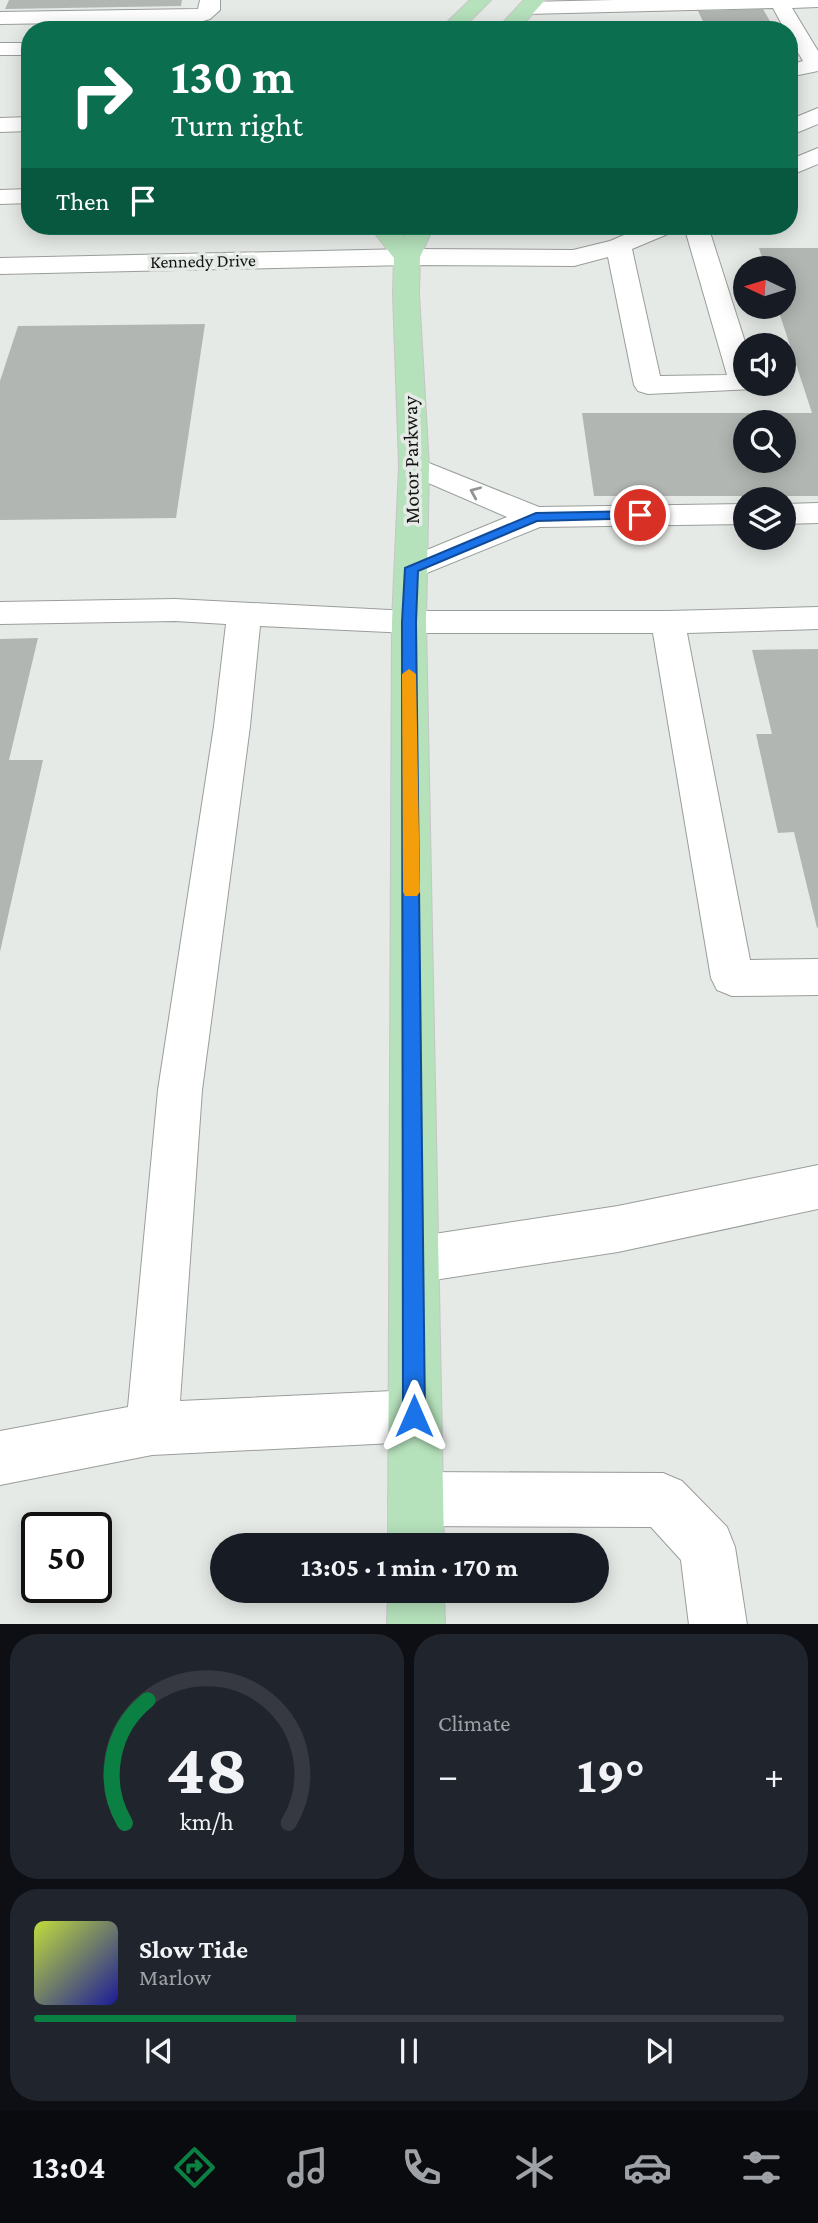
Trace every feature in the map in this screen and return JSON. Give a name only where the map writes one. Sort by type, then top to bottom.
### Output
[{"type":"main road","points":[[458,21],[478,2]]},
{"type":"main road","points":[[515,21],[531,4]]},
{"type":"main road","name":"Motor Parkway","points":[[414,241],[414,466],[409,622],[415,1522]]},
{"type":"main road","points":[[416,1603],[416,1624]]},
{"type":"street","points":[[0,18],[203,15],[210,10],[211,0]]},
{"type":"street","points":[[531,4],[818,1]]},
{"type":"street","points":[[662,2],[669,21]]},
{"type":"street","points":[[779,2],[790,21]]},
{"type":"street","points":[[798,34],[816,65],[798,69]]},
{"type":"street","points":[[0,50],[21,49]]},
{"type":"street","points":[[798,125],[818,115]]},
{"type":"street","points":[[0,125],[21,124]]},
{"type":"street","points":[[798,165],[818,155]]},
{"type":"street","points":[[0,197],[21,196]]},
{"type":"street","name":"Kennedy Drive","points":[[0,266],[414,241],[574,258],[619,246],[645,235]]},
{"type":"street","points":[[619,246],[648,385],[744,383],[699,235]]},
{"type":"street","points":[[414,466],[536,517]]},
{"type":"street","points":[[796,514],[818,513]]},
{"type":"street","points":[[412,568],[536,517],[733,514]]},
{"type":"street","points":[[0,613],[175,610],[409,622],[668,622],[818,618]]},
{"type":"street","points":[[152,1429],[180,1090],[232,726],[244,615]]},
{"type":"street","points":[[668,622],[732,978],[818,977]]},
{"type":"street","points":[[414,1260],[618,1228],[818,1187]]},
{"type":"street","points":[[0,1458],[152,1429],[414,1416]]},
{"type":"street","points":[[415,1522],[663,1500],[707,1547],[718,1624]]},
{"type":"building","points":[[9,0],[182,0],[181,6],[5,9]]},
{"type":"building","points":[[763,9],[770,21],[703,21],[698,11]]},
{"type":"building","points":[[759,248],[818,248],[818,496],[796,496],[796,487],[733,487],[733,496],[594,496],[582,413],[733,413],[733,473],[796,473],[796,413],[812,413],[796,364],[796,333],[786,333],[781,319],[796,319],[796,256],[761,256]]},
{"type":"building","points":[[205,324],[176,518],[0,520],[0,381],[18,326]]},
{"type":"building","points":[[38,638],[9,760],[43,760],[0,952],[0,639]]},
{"type":"building","points":[[818,649],[817,928],[794,832],[778,833],[756,734],[772,734],[752,650]]},
{"type":"slow traffic","points":[[409,674],[411,892]]},
{"type":"route","points":[[414,1416],[409,622],[412,568],[536,517],[640,515]]}]
